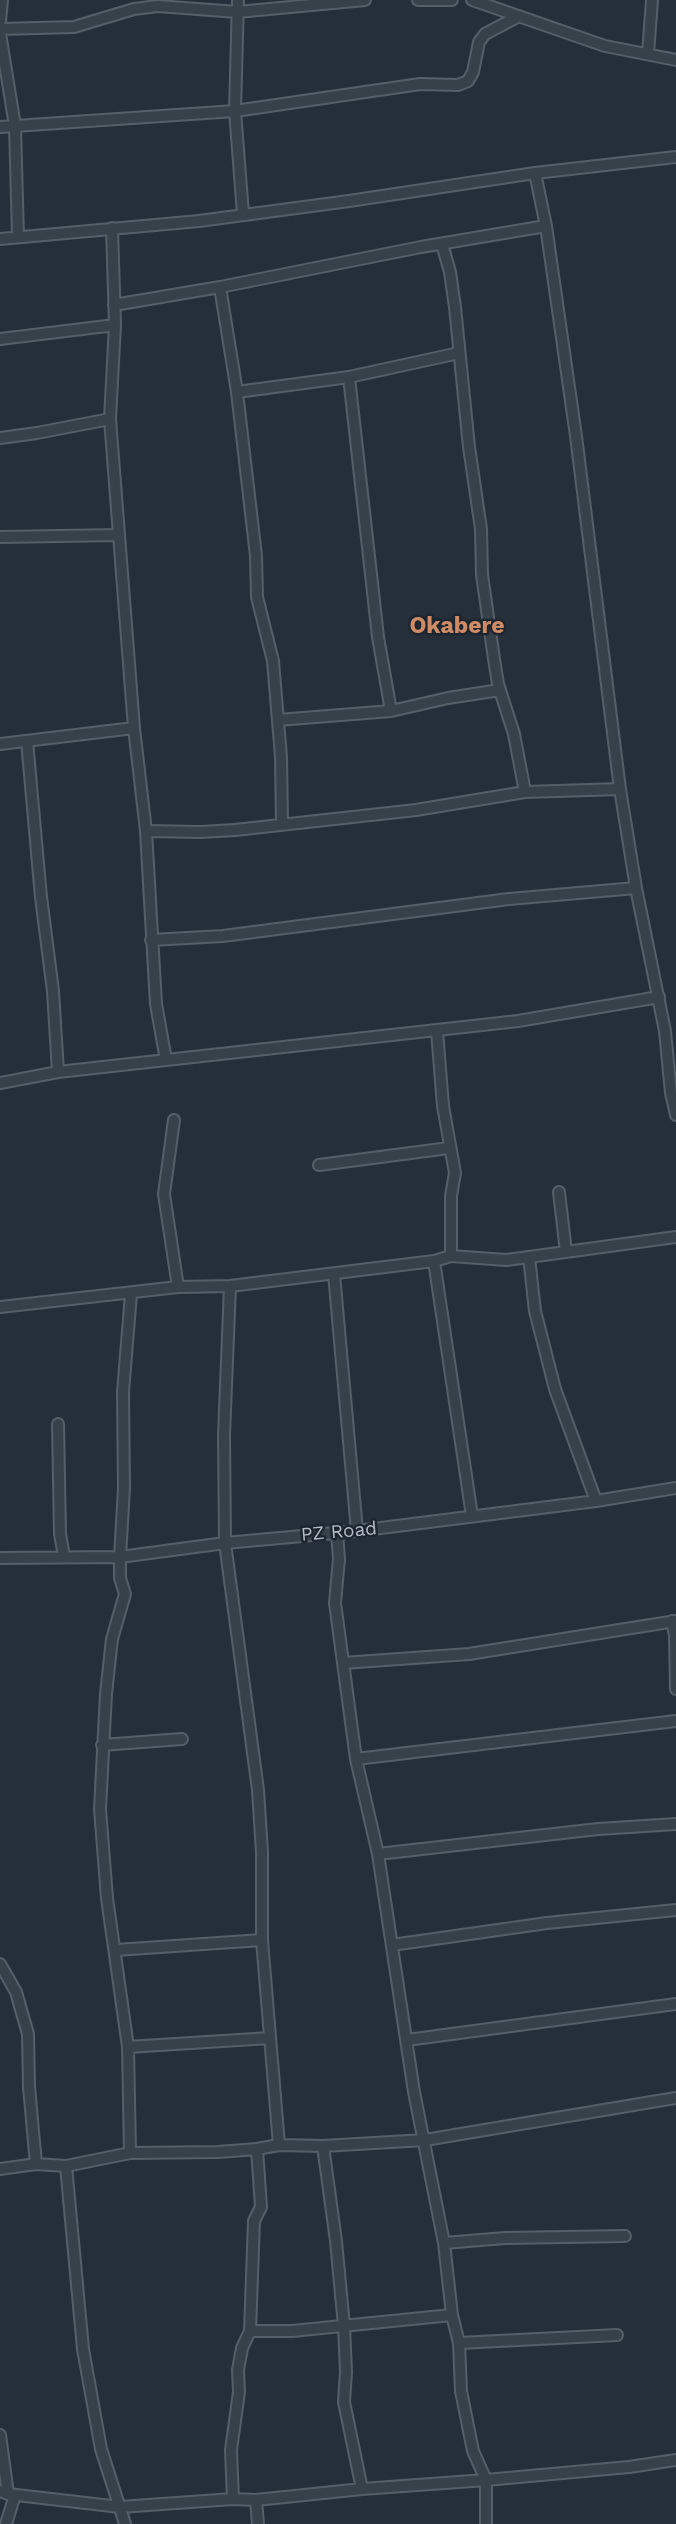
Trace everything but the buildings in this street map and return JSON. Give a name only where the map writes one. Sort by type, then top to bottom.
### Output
[{"type":"street","points":[[0,21],[2,0]]},
{"type":"street","points":[[18,237],[15,126],[0,31],[74,27],[134,9],[158,6],[238,6],[365,0]]},
{"type":"street","points":[[418,0],[452,0]]},
{"type":"street","points":[[472,0],[604,46],[676,60]]},
{"type":"street","points":[[648,54],[652,0]]},
{"type":"street","points":[[238,6],[235,111],[243,214]]},
{"type":"street","points":[[0,127],[235,111],[420,84],[458,85],[468,81],[473,72],[479,42],[485,34],[519,16]]},
{"type":"street","points":[[0,239],[243,214],[535,173],[676,157]]},
{"type":"street","points":[[535,173],[546,226],[576,436],[620,789],[636,888],[659,997],[676,1115]]},
{"type":"street","points":[[114,305],[220,288],[546,226]]},
{"type":"street","points":[[112,228],[115,325],[110,419],[134,728],[146,831],[156,1004],[166,1060]]},
{"type":"street","points":[[442,244],[450,272],[481,529],[482,575],[500,690],[514,734],[525,792]]},
{"type":"street","points":[[220,288],[237,391],[256,556],[257,597],[273,661],[282,824]]},
{"type":"street","points":[[0,339],[115,325]]},
{"type":"street","points":[[237,391],[349,377],[459,354]]},
{"type":"street","points":[[349,377],[378,637],[391,711]]},
{"type":"street","points":[[0,438],[110,419]]},
{"type":"street","points":[[0,537],[119,535]]},
{"type":"street","points":[[278,720],[391,711],[447,698],[500,690]]},
{"type":"street","points":[[0,744],[134,728]]},
{"type":"street","points":[[27,741],[41,897],[53,991],[58,1072]]},
{"type":"street","points":[[146,831],[201,832],[416,810],[525,792],[620,789]]},
{"type":"street","points":[[151,940],[223,936],[509,899],[636,888]]},
{"type":"street","points":[[0,1083],[58,1072],[518,1021],[659,997]]},
{"type":"street","points":[[437,1031],[443,1106],[455,1173],[451,1196],[451,1256]]},
{"type":"street","points":[[174,1120],[164,1194],[178,1287]]},
{"type":"street","points":[[319,1165],[449,1148]]},
{"type":"street","points":[[559,1192],[566,1252]]},
{"type":"street","points":[[0,1307],[178,1287],[230,1286],[434,1261],[451,1256],[506,1260],[676,1237]]},
{"type":"street","points":[[529,1257],[535,1311],[555,1388],[596,1501]]},
{"type":"street","points":[[434,1261],[472,1516]]},
{"type":"street","points":[[334,1274],[357,1531]]},
{"type":"street","points":[[230,1286],[225,1422],[225,1543],[258,1790],[262,1852],[262,1940],[279,2145]]},
{"type":"street","points":[[130,2153],[128,2047],[107,1898],[102,1834],[102,1745],[112,1639],[125,1594],[120,1578],[124,1488],[123,1392],[131,1294]]},
{"type":"street","points":[[58,1424],[60,1534],[64,1556]]},
{"type":"street","name":"PZ Road","points":[[0,1558],[120,1557],[225,1543],[357,1531],[596,1501],[676,1488]]},
{"type":"street","points":[[337,1532],[339,1559],[335,1603],[356,1759],[378,1854],[414,2092],[444,2243],[452,2315],[459,2343],[461,2390],[473,2451],[486,2480],[486,2524]]},
{"type":"street","points":[[343,1663],[469,1654],[674,1621],[676,1689]]},
{"type":"street","points":[[356,1759],[676,1721]]},
{"type":"street","points":[[102,1745],[182,1738]]},
{"type":"street","points":[[378,1854],[598,1829],[676,1824]]},
{"type":"street","points":[[392,1945],[547,1923],[676,1910]]},
{"type":"street","points":[[116,1950],[262,1940]]},
{"type":"street","points":[[0,1964],[16,1992],[28,2034],[29,2087],[36,2164]]},
{"type":"street","points":[[407,2040],[676,2004]]},
{"type":"street","points":[[128,2047],[270,2038]]},
{"type":"street","points":[[0,2169],[36,2164],[66,2166],[130,2153],[257,2150],[279,2145],[323,2146],[425,2140],[676,2098]]},
{"type":"street","points":[[323,2146],[344,2326],[344,2402],[362,2488]]},
{"type":"street","points":[[233,2499],[231,2450],[239,2392],[238,2370],[242,2348],[250,2332],[254,2221],[261,2207],[257,2150]]},
{"type":"street","points":[[66,2166],[83,2349],[102,2449],[125,2524]]},
{"type":"street","points":[[444,2243],[505,2238],[625,2236]]},
{"type":"street","points":[[250,2332],[292,2332],[452,2315]]},
{"type":"street","points":[[459,2343],[617,2335]]},
{"type":"street","points":[[0,2435],[8,2493],[6,2524]]},
{"type":"street","points":[[8,2493],[120,2507],[233,2499],[256,2500],[676,2460]]},
{"type":"street","points":[[256,2500],[258,2524]]},
{"type":"district","name":"Okabere","points":[[457,626]]}]
